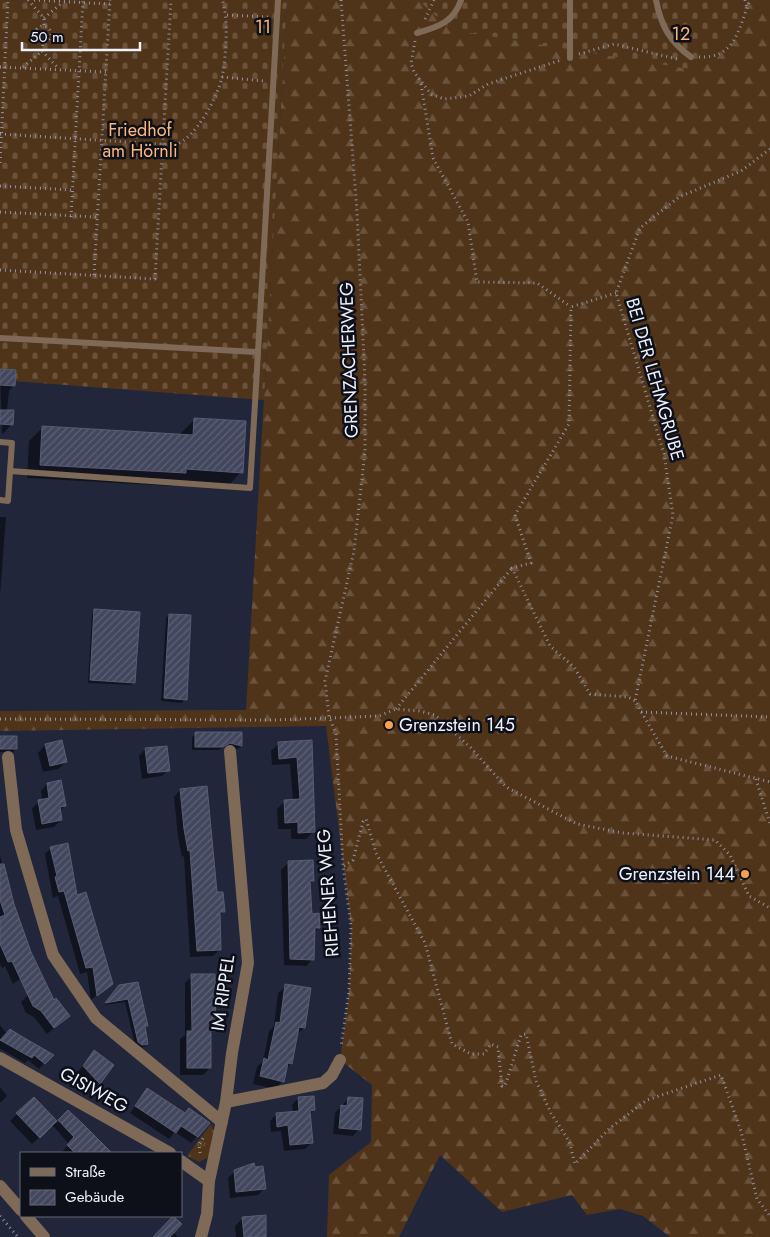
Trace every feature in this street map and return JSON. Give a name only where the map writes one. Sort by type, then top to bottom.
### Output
[{"type":"street","name":"IM RIPPEL","points":[[202,1237],[207,1214],[209,1181],[226,1102],[232,1053],[248,963],[230,752]]},
{"type":"street","points":[[8,758],[16,830],[53,955],[96,1018],[222,1122]]},
{"type":"street","name":"GISIWEG","points":[[0,1058],[168,1152]]},
{"type":"street","points":[[226,1102],[323,1083],[332,1075],[340,1060]]},
{"type":"street","points":[[182,1162],[209,1181]]},
{"type":"street","points":[[0,1186],[20,1209]]},
{"type":"street","points":[[27,1217],[44,1237]]},
{"type":"lane","points":[[10,471],[250,488],[278,0]]},
{"type":"lane","points":[[418,33],[440,26],[448,21],[461,0]]},
{"type":"lane","points":[[570,0],[570,58]]},
{"type":"lane","points":[[656,0],[659,17],[667,34],[676,46],[691,57]]},
{"type":"lane","points":[[0,338],[258,352]]},
{"type":"lane","points":[[0,442],[12,443],[8,501],[0,500]]},
{"type":"path","points":[[0,163],[8,0]]},
{"type":"path","points":[[28,0],[44,18],[44,26]]},
{"type":"path","points":[[34,0],[110,2],[94,275]]},
{"type":"path","points":[[0,270],[155,279],[171,0]]},
{"type":"path","points":[[1,134],[102,142],[175,145],[184,142],[192,134],[213,99],[222,77],[227,15],[222,0]]},
{"type":"path","name":"GRENZACHERWEG","points":[[329,716],[325,681],[354,551],[365,451],[365,381],[357,212],[341,0]]},
{"type":"path","points":[[745,0],[747,8],[750,0]]},
{"type":"path","points":[[71,216],[83,1]]},
{"type":"path","points":[[44,18],[64,2]]},
{"type":"path","points":[[227,15],[277,17]]},
{"type":"path","points":[[44,26],[49,28],[51,35],[49,39],[42,42],[37,39],[35,32],[37,28],[44,26]]},
{"type":"path","points":[[42,42],[42,51],[59,70]]},
{"type":"path","points":[[23,68],[42,51]]},
{"type":"path","points":[[0,67],[106,72]]},
{"type":"path","points":[[222,77],[274,81]]},
{"type":"path","points":[[421,83],[433,158],[468,222],[477,282],[537,283],[571,307]]},
{"type":"path","name":"BEI DER LEHMGRUBE","points":[[635,701],[673,515],[664,454],[616,293],[640,228],[679,197],[741,171],[770,149]]},
{"type":"path","points":[[0,186],[72,190]]},
{"type":"path","points":[[0,212],[97,217]]},
{"type":"path","points":[[571,307],[616,293]]},
{"type":"path","points":[[0,720],[194,718],[274,720],[329,716],[379,716],[396,709],[512,568],[531,564],[515,515],[569,424],[571,307]]},
{"type":"path","points":[[512,568],[550,646],[574,667],[590,694],[628,697],[635,701],[667,756],[770,782]]},
{"type":"path","points":[[396,709],[435,715],[471,748],[506,787],[577,824],[623,833],[715,840],[730,855],[749,896],[770,908]]},
{"type":"path","points":[[640,712],[770,717]]},
{"type":"path","name":"RIEHENER WEG","points":[[329,716],[336,734],[343,866],[351,926],[349,990],[340,1060]]},
{"type":"path","points":[[756,779],[770,824]]},
{"type":"path","points":[[343,866],[353,860],[363,822],[366,818],[376,853],[425,943],[452,1044],[471,1054],[484,1054],[491,1044],[498,1047],[502,1086],[505,1086],[521,1035],[526,1034],[536,1081],[550,1113],[570,1141],[575,1164],[610,1128],[647,1100],[721,1075],[741,1131],[757,1199],[770,1216]]},
{"type":"path","points":[[0,1216],[18,1237]]},
{"type":"green space","name":"Friedhof am Hörnli","points":[[0,0],[287,0],[264,400],[0,380]]},
{"type":"green space","points":[[287,0],[770,0],[770,1237],[670,1237],[643,1216],[620,1209],[587,1215],[572,1195],[502,1212],[440,1155],[399,1237],[327,1237],[329,1175],[371,1142],[372,1085],[340,1060],[349,990],[351,926],[326,726],[0,731],[0,711],[246,710]]},
{"type":"green space","name":"12","points":[[418,0],[739,0],[744,15],[695,70],[452,30]]},
{"type":"green space","points":[[211,1124],[214,1131],[209,1157],[199,1162],[187,1156]]},
{"type":"building","points":[[0,369],[16,370],[15,386],[0,385]]},
{"type":"building","points":[[0,410],[14,410],[13,425],[0,424]]},
{"type":"building","points":[[194,418],[246,421],[243,473],[186,469],[186,473],[40,465],[42,426],[193,435]]},
{"type":"building","points":[[94,609],[140,612],[135,683],[90,680]]},
{"type":"building","points":[[169,614],[191,615],[187,700],[164,698]]},
{"type":"building","points":[[195,732],[242,732],[242,746],[230,743],[223,747],[195,747]]},
{"type":"building","points":[[0,736],[17,736],[17,749],[0,749]]},
{"type":"building","points":[[62,740],[67,762],[50,766],[45,744]]},
{"type":"building","points":[[312,740],[315,832],[298,833],[298,822],[285,823],[284,800],[300,799],[297,757],[279,759],[278,742]]},
{"type":"building","points":[[167,746],[170,771],[148,773],[145,748]]},
{"type":"building","points":[[61,780],[66,806],[60,807],[62,820],[42,824],[38,800],[49,798],[47,783]]},
{"type":"building","points":[[207,786],[217,892],[223,892],[225,912],[220,912],[221,950],[197,951],[190,850],[188,851],[184,829],[180,789]]},
{"type":"building","points":[[68,843],[77,895],[86,892],[113,984],[97,996],[93,967],[86,968],[64,891],[59,892],[55,877],[57,876],[50,847]]},
{"type":"building","points":[[313,860],[314,881],[310,881],[312,914],[319,913],[320,928],[315,928],[314,960],[290,959],[288,861]]},
{"type":"building","points":[[0,864],[4,864],[14,904],[31,952],[54,1000],[56,998],[70,1016],[54,1028],[41,1011],[33,1006],[12,961],[8,962],[0,944],[0,917],[5,915],[0,900]]},
{"type":"building","points":[[191,974],[215,974],[216,1031],[211,1031],[211,1068],[187,1068],[187,1031],[192,1031]]},
{"type":"building","points":[[138,982],[148,1026],[145,1026],[148,1044],[142,1045],[138,1042],[128,999],[105,1003],[119,985]]},
{"type":"building","points":[[285,984],[311,988],[305,1028],[299,1027],[292,1064],[288,1063],[284,1082],[260,1076],[264,1058],[268,1060],[276,1022],[280,1023]]},
{"type":"building","points":[[10,1029],[54,1055],[45,1064],[34,1055],[32,1058],[0,1040]]},
{"type":"building","points":[[94,1050],[114,1065],[100,1084],[83,1066]]},
{"type":"building","points":[[147,1088],[185,1113],[189,1108],[210,1123],[198,1137],[181,1126],[176,1133],[135,1106]]},
{"type":"building","points":[[314,1096],[315,1110],[310,1111],[313,1143],[290,1145],[288,1125],[277,1127],[276,1113],[299,1111],[298,1097]]},
{"type":"building","points":[[34,1097],[57,1121],[40,1138],[16,1113]]},
{"type":"building","points":[[348,1097],[363,1098],[361,1130],[339,1128],[341,1105],[347,1106]]},
{"type":"building","points":[[68,1110],[111,1152],[74,1152],[67,1145],[74,1137],[58,1120]]},
{"type":"building","points":[[254,1163],[255,1167],[263,1166],[266,1189],[236,1192],[234,1170]]},
{"type":"building","points":[[266,1215],[266,1237],[244,1237],[242,1217]]},
{"type":"building","points":[[172,1217],[182,1224],[170,1237],[153,1237]]},
{"type":"place","name":"Grenzstein 145","points":[[389,725]]},
{"type":"place","name":"Grenzstein 144","points":[[745,874]]},
{"type":"park label","name":"11","points":[[263,27]]}]
